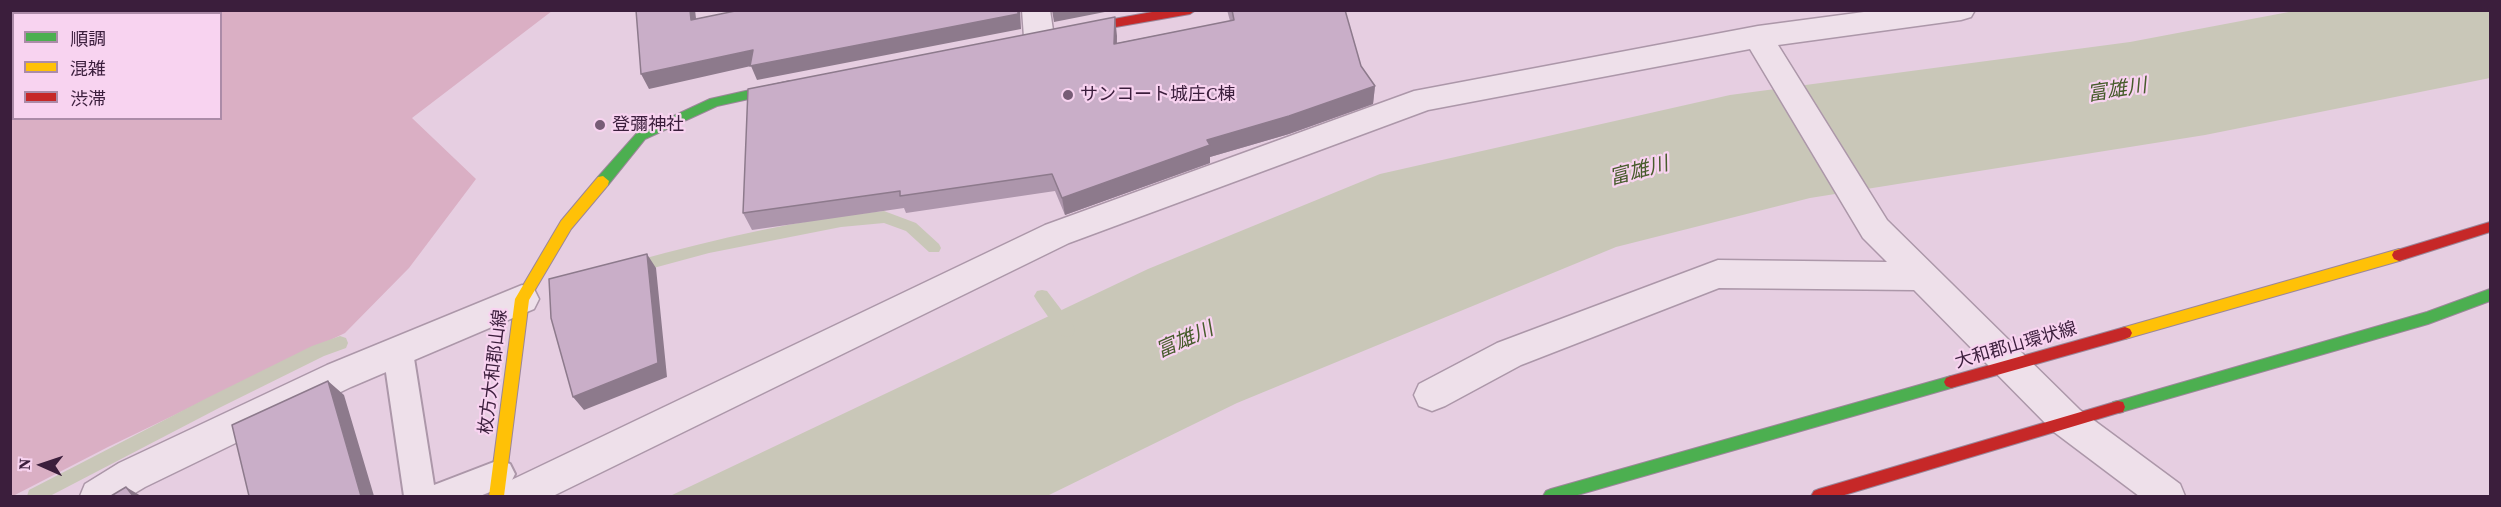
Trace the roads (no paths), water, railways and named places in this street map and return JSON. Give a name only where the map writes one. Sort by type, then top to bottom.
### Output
[{"type":"main road","points":[[1043,31],[1190,10]]},
{"type":"main road","name":"枚方大和郡山線","points":[[504,489],[522,299],[567,225],[641,136],[714,102],[806,83]]},
{"type":"main road","name":"大和郡山環状線","points":[[1551,496],[2014,366],[2490,227]]},
{"type":"main road","points":[[1819,496],[2067,421],[2428,318],[2490,296]]},
{"type":"street","points":[[504,489],[1068,230],[1425,99],[1758,37],[1961,10]]},
{"type":"street","points":[[1758,37],[1875,229],[2067,421],[2167,496]]},
{"type":"street","points":[[1432,395],[1509,354],[1718,274],[1923,276]]},
{"type":"street","points":[[98,496],[132,475],[339,376],[522,299]]},
{"type":"lane","points":[[398,351],[420,496]]},
{"type":"lane","points":[[445,496],[504,489]]},
{"type":"water","name":"富雄川","points":[[2294,11],[2490,11],[2490,78],[2205,135],[1810,198],[1616,247],[1237,403],[1047,496],[670,496],[1148,269],[1380,174],[1730,95],[2130,42]]},
{"type":"waterway","points":[[635,267],[709,247],[841,221],[884,217],[911,227],[934,248]]},
{"type":"waterway","points":[[1042,296],[1067,330]]},
{"type":"waterway","points":[[35,496],[213,403],[318,351],[340,343]]},
{"type":"place","name":"サンコート城庄C棟","points":[[1068,95]]},
{"type":"place","name":"登彌神社","points":[[600,125]]}]
